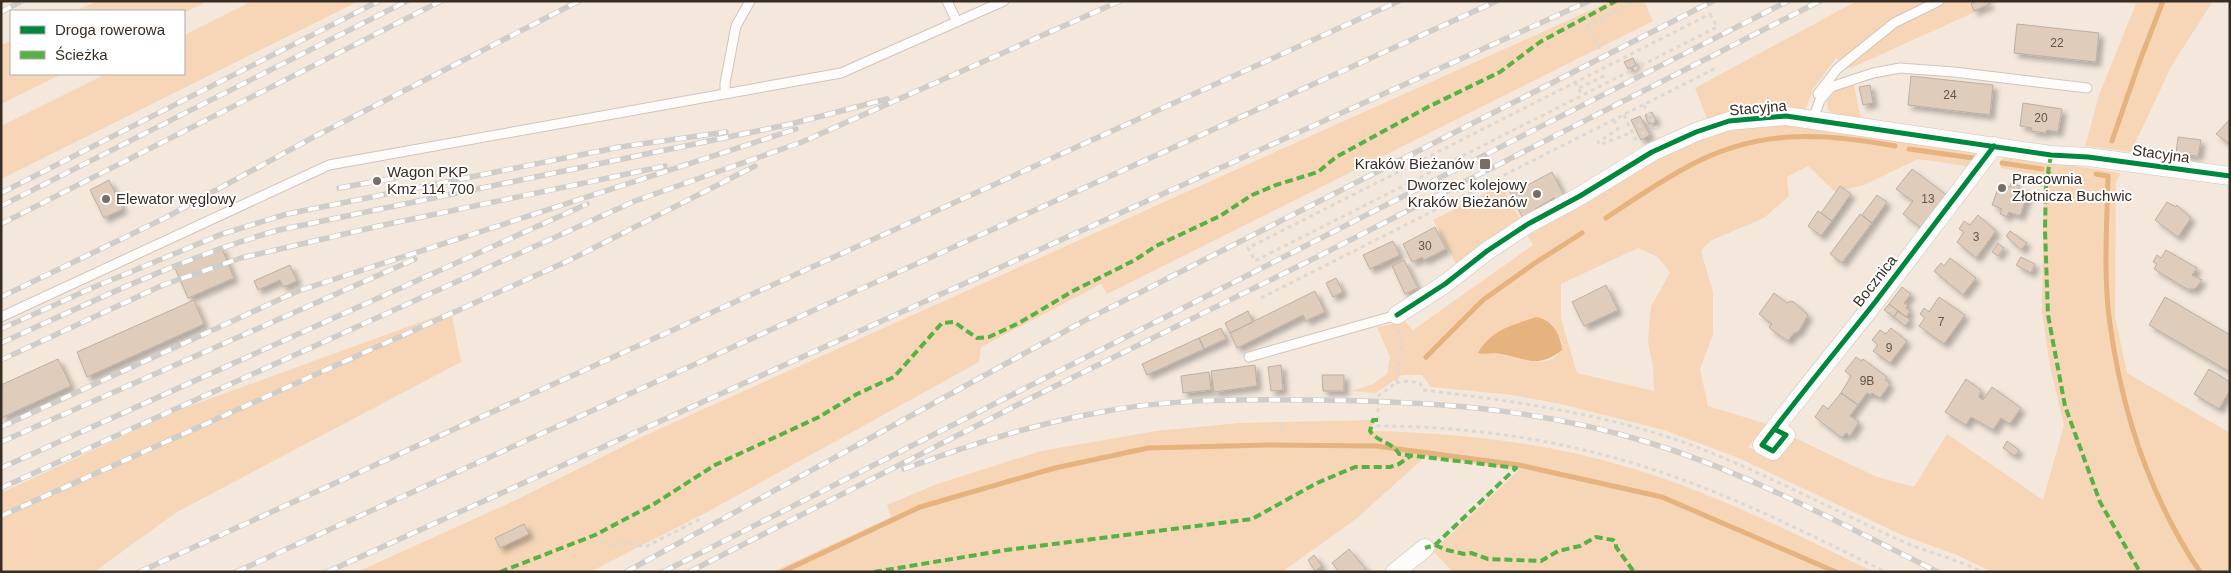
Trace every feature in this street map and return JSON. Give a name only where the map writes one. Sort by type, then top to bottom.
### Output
[{"type":"street","name":"Stacyjna","points":[[1397,315],[1445,284],[1486,251],[1528,224],[1580,196],[1658,149],[1729,121],[1814,113],[2051,155],[2088,157],[2230,176]]},
{"type":"street","name":"Bocznica","points":[[1774,429],[1875,302],[1994,146]]},
{"type":"street","points":[[1395,572],[1425,548]]},
{"type":"lane","points":[[724,94],[736,26],[750,1]]},
{"type":"lane","points":[[947,1],[956,22]]},
{"type":"lane","points":[[1,317],[329,165],[841,73],[1004,1]]},
{"type":"lane","points":[[1814,113],[1818,92],[1837,69],[1894,23],[1939,1]]},
{"type":"lane","points":[[1814,113],[1824,94],[1840,82],[1900,68],[1954,72],[2087,88]]},
{"type":"lane","points":[[1249,357],[1397,315]]},
{"type":"path","points":[[1600,49],[1588,26],[1635,1]]},
{"type":"path","points":[[1710,14],[1717,27],[1255,261],[1248,248],[1576,82],[1710,14]]},
{"type":"path","points":[[1261,298],[1718,67]]},
{"type":"path","points":[[1579,88],[1608,74]]},
{"type":"path","points":[[1576,82],[1582,95]]},
{"type":"path","points":[[1644,105],[1661,137]]},
{"type":"path","points":[[1624,115],[1639,149]]},
{"type":"path","points":[[1614,120],[1618,129],[1598,142],[1599,145],[1633,132]]},
{"type":"path","points":[[1638,124],[1646,138]]},
{"type":"path","points":[[1396,382],[1401,350]]},
{"type":"path","points":[[1886,572],[1799,529],[1714,492],[1630,462],[1588,451],[1501,434],[1429,427],[1378,426],[1378,396],[1396,382],[1408,381],[1420,383],[1423,390],[1560,409],[1648,432],[1737,464],[1900,540],[1957,560],[1982,572]]},
{"type":"path","points":[[1280,422],[1281,435]]},
{"type":"path","points":[[595,535],[605,545],[630,543],[645,547],[702,518]]},
{"type":"shaded area","points":[[97,1],[208,1],[185,12],[185,10],[77,10]]},
{"type":"shaded area","points":[[252,1],[359,1],[1,179],[1,126],[104,75],[185,75],[185,34]]},
{"type":"shaded area","points":[[1611,1],[1644,1],[1653,21],[1107,294],[1101,284],[981,347],[979,362],[709,511],[590,572],[357,572],[516,500],[646,435]]},
{"type":"shaded area","points":[[1857,1],[1999,1],[1851,68],[1836,58],[1813,89],[1806,109],[1762,108],[1707,119],[1695,88]]},
{"type":"shaded area","points":[[2112,1],[2213,1],[2172,65],[2131,152],[2085,146],[2099,95],[2136,4]]},
{"type":"shaded area","points":[[10,41],[10,75],[60,75],[1,104],[1,45]]},
{"type":"shaded area","points":[[1854,85],[1861,119],[1836,116],[1828,110],[1827,101],[1836,90]]},
{"type":"shaded area","points":[[1783,124],[1982,154],[1979,168],[1918,159],[1862,186],[1834,191],[1808,166],[1787,177],[1789,196],[1764,218],[1710,241],[1701,251],[1713,292],[1713,334],[1700,369],[1708,406],[1767,424],[1748,447],[1772,458],[1793,437],[1877,477],[1914,487],[1947,434],[2043,500],[2064,425],[2050,366],[2042,311],[2044,176],[2001,168],[2000,161],[2006,156],[2121,173],[2116,182],[2115,317],[2127,373],[2230,433],[2230,572],[1992,572],[1957,555],[1902,535],[1741,459],[1664,430],[1561,404],[1512,395],[1431,387],[1422,375],[1402,375],[1376,393],[1352,391],[1373,384],[1387,374],[1390,357],[1377,327],[1389,325],[1402,319],[1413,330],[1533,245],[1527,234],[1662,154],[1725,131]],"holes":[[[1638,248],[1658,257],[1670,273],[1651,306],[1648,341],[1653,367],[1654,391],[1577,373],[1561,319],[1561,284]],[[1551,323],[1562,342],[1558,354],[1551,359],[1535,362],[1491,353]]]},
{"type":"shaded area","points":[[1502,185],[1520,220],[1457,266],[1433,220]]},
{"type":"shaded area","points":[[451,311],[461,362],[177,512],[94,572],[1,572],[1,493],[182,409]]},
{"type":"shaded area","points":[[1536,317],[1547,321],[1558,333],[1562,350],[1554,356],[1539,361],[1532,361],[1498,353],[1478,353],[1483,345],[1496,333]]},
{"type":"shaded area","points":[[1373,420],[1373,431],[1501,440],[1564,451],[1627,467],[1722,501],[1874,572],[1453,572],[1433,551],[1519,470],[1425,457],[1356,519],[1282,572],[772,572],[891,517],[887,505],[937,484],[1041,451],[1156,431],[1240,423]]},
{"type":"building","points":[[1976,1],[1988,1],[1990,4],[1974,11],[1971,4]]},
{"type":"building","points":[[2017,24],[2099,33],[2096,62],[2014,53]]},
{"type":"building","points":[[1633,58],[1636,65],[1628,69],[1624,62]]},
{"type":"building","points":[[1911,76],[1993,85],[1990,115],[1908,105]]},
{"type":"building","points":[[1870,85],[1873,103],[1863,105],[1859,87]]},
{"type":"building","points":[[2023,103],[2062,109],[2058,132],[2047,130],[2046,133],[2031,131],[2032,128],[2020,126]]},
{"type":"building","points":[[1652,112],[1656,120],[1649,124],[1645,115]]},
{"type":"building","points":[[1640,116],[1650,135],[1641,140],[1631,120]]},
{"type":"building","points":[[2230,119],[2230,144],[2216,134]]},
{"type":"building","points":[[2178,137],[2201,140],[2198,156],[2176,154]]},
{"type":"building","points":[[1912,169],[1948,196],[1923,229],[1903,214],[1913,201],[1896,189]]},
{"type":"building","name":"Dworzec kolejowy Kraków Bieżanów","points":[[1552,172],[1565,197],[1556,202],[1554,198],[1523,218],[1509,191],[1522,184],[1524,187]]},
{"type":"building","name":"Elewator węglowy","points":[[109,180],[123,209],[104,218],[90,190]]},
{"type":"building","points":[[2000,183],[2010,187],[2011,183],[2020,186],[2018,190],[2028,194],[2020,216],[2009,212],[2007,217],[2000,214],[2002,209],[1992,205]]},
{"type":"building","points":[[1840,186],[1851,194],[1832,221],[1821,213]]},
{"type":"building","points":[[1877,195],[1887,202],[1872,223],[1862,215]]},
{"type":"building","points":[[2167,202],[2176,207],[2177,205],[2191,218],[2178,237],[2155,220]]},
{"type":"building","points":[[1818,211],[1832,221],[1821,236],[1808,226]]},
{"type":"building","points":[[1860,214],[1872,223],[1842,263],[1830,254]]},
{"type":"building","points":[[1978,215],[1996,231],[1976,258],[1957,242],[1964,232],[1959,229],[1964,221],[1970,225]]},
{"type":"building","points":[[1435,227],[1446,249],[1424,260],[1422,257],[1412,262],[1403,244]]},
{"type":"building","points":[[2010,231],[2027,243],[2021,250],[2006,236]]},
{"type":"building","points":[[1393,241],[1400,255],[1370,269],[1363,255]]},
{"type":"building","points":[[1998,243],[2004,248],[1998,256],[1992,252]]},
{"type":"building","points":[[221,246],[234,278],[188,298],[174,266]]},
{"type":"building","points":[[2166,250],[2197,268],[2192,275],[2202,280],[2195,289],[2187,289],[2154,269],[2157,264],[2153,262],[2157,255],[2161,258]]},
{"type":"building","points":[[2021,257],[2035,264],[2031,273],[2016,265]]},
{"type":"building","points":[[1950,258],[1976,278],[1963,295],[1934,271],[1941,263],[1944,266]]},
{"type":"building","points":[[1404,260],[1418,288],[1405,294],[1392,266]]},
{"type":"building","points":[[290,265],[297,281],[283,287],[280,280],[258,290],[254,281]]},
{"type":"building","points":[[1336,278],[1343,292],[1333,297],[1326,283]]},
{"type":"building","points":[[1606,285],[1618,310],[1584,326],[1572,302]]},
{"type":"building","points":[[1902,287],[1911,294],[1904,303],[1908,305],[1906,308],[1910,311],[1906,317],[1889,304]]},
{"type":"building","points":[[1315,291],[1325,312],[1306,321],[1303,315],[1237,348],[1230,333]]},
{"type":"building","points":[[1774,293],[1787,303],[1790,301],[1794,302],[1808,315],[1799,331],[1793,334],[1788,341],[1772,330],[1769,327],[1772,324],[1759,314]]},
{"type":"building","points":[[1939,297],[1965,315],[1944,344],[1919,326],[1925,318],[1920,314],[1924,308],[1929,312]]},
{"type":"building","points":[[2165,297],[2230,335],[2230,372],[2149,325]]},
{"type":"building","points":[[194,300],[204,324],[87,377],[77,352]]},
{"type":"building","points":[[1889,304],[1898,311],[1894,317],[1884,310]]},
{"type":"building","points":[[1248,311],[1253,322],[1230,333],[1225,323]]},
{"type":"building","points":[[1898,311],[1910,320],[1905,326],[1894,317]]},
{"type":"building","points":[[1221,328],[1226,339],[1204,349],[1199,338]]},
{"type":"building","points":[[1891,328],[1907,341],[1890,363],[1873,351],[1878,345],[1872,340],[1880,330],[1886,334]]},
{"type":"building","points":[[1199,338],[1204,349],[1147,375],[1142,364]]},
{"type":"building","points":[[1856,357],[1862,361],[1863,359],[1887,377],[1885,380],[1890,384],[1880,398],[1872,393],[1871,395],[1867,393],[1858,405],[1841,393],[1851,376],[1845,371]]},
{"type":"building","points":[[58,359],[71,386],[1,418],[1,385]]},
{"type":"building","points":[[1255,365],[1257,386],[1214,392],[1211,371]]},
{"type":"building","points":[[1281,365],[1283,390],[1271,391],[1268,367]]},
{"type":"building","points":[[2209,369],[2230,382],[2230,390],[2219,409],[2194,394]]},
{"type":"building","points":[[1209,372],[1211,390],[1183,393],[1181,376]]},
{"type":"building","points":[[1322,375],[1344,375],[1344,391],[1323,391]]},
{"type":"building","points":[[1966,379],[1981,390],[1979,397],[1983,400],[1992,387],[2021,408],[2010,424],[2001,418],[1993,430],[1971,417],[1966,425],[1945,412]]},
{"type":"building","points":[[1841,393],[1858,405],[1850,416],[1859,422],[1850,436],[1846,433],[1842,438],[1815,417],[1823,405],[1828,409]]},
{"type":"building","points":[[2007,441],[2019,450],[2015,456],[2003,448]]},
{"type":"building","points":[[524,524],[529,534],[500,548],[495,538]]},
{"type":"building","points":[[1349,549],[1368,572],[1339,572],[1332,563]]},
{"type":"building","points":[[1314,555],[1322,566],[1315,571],[1308,560]]},
{"type":"waterway","points":[[2112,141],[2163,1]]},
{"type":"waterway","points":[[1606,218],[1687,167],[1738,146],[1763,140],[1814,136],[1867,141],[1895,146]]},
{"type":"waterway","points":[[1909,149],[1980,159]]},
{"type":"waterway","points":[[2002,163],[2042,169]]},
{"type":"waterway","points":[[2096,174],[2108,176],[2106,250],[2108,306],[2122,390],[2141,453],[2153,484],[2182,543],[2200,572]]},
{"type":"waterway","points":[[1426,357],[1483,300],[1582,233]]},
{"type":"waterway","points":[[782,572],[920,507],[1055,468],[1148,448],[1269,445],[1376,446],[1519,465],[1662,497],[1836,572]]},
{"type":"railway","points":[[1,12],[22,1]]},
{"type":"railway","points":[[1,193],[379,1]]},
{"type":"railway","points":[[1,206],[407,1]]},
{"type":"railway","points":[[1,224],[441,1]]},
{"type":"railway","points":[[1,297],[165,218],[310,139],[579,1]]},
{"type":"railway","points":[[1,488],[635,201],[802,142],[1120,1]]},
{"type":"railway","points":[[139,572],[1399,1]]},
{"type":"railway","points":[[236,572],[1497,1]]},
{"type":"railway","points":[[327,572],[1589,1]]},
{"type":"railway","points":[[626,572],[1080,323],[1713,1]]},
{"type":"railway","points":[[663,572],[1788,1]]},
{"type":"railway","points":[[689,572],[1033,397],[1315,258],[1820,1]]},
{"type":"railway","points":[[1,343],[173,267],[208,253],[279,230],[791,124],[887,99]]},
{"type":"railway","points":[[1,427],[298,291],[796,129]]},
{"type":"railway","points":[[1,329],[92,288],[222,234],[287,214],[620,147],[726,132]]},
{"type":"railway","points":[[1,360],[163,285],[241,258],[379,226],[665,166]]},
{"type":"railway","points":[[1,516],[570,260],[755,166]]},
{"type":"railway","points":[[339,188],[395,178]]},
{"type":"railway","points":[[1,468],[587,204]]},
{"type":"railway","points":[[1,442],[415,259]]},
{"type":"railway","points":[[904,469],[975,444],[1071,418],[1122,408],[1174,402],[1227,400],[1350,401],[1436,404],[1478,408],[1562,421],[1604,430],[1685,455],[1759,484],[1938,572]]},
{"type":"marked path","points":[[500,572],[595,535],[654,504],[715,465],[819,417],[857,394],[894,377],[942,323],[954,322],[977,338],[989,337],[1019,323],[1073,291],[1135,260],[1156,246],[1220,216],[1252,195],[1276,185],[1318,172],[1336,157],[1430,106],[1500,72],[1540,42],[1616,1]]},
{"type":"marked path","points":[[2051,155],[2048,172],[2054,177],[2046,182],[2045,230],[2048,315],[2065,406],[2100,502],[2140,572]]},
{"type":"marked path","points":[[1378,420],[1373,420],[1370,431],[1377,438],[1393,447],[1399,454],[1516,468],[1435,545],[1425,548]]},
{"type":"marked path","points":[[874,572],[1006,550],[1252,519],[1317,483],[1355,467],[1390,467],[1399,464],[1412,455]]},
{"type":"marked path","points":[[1435,545],[1447,550],[1464,554],[1471,553],[1488,559],[1541,561],[1558,551],[1580,546],[1596,537],[1613,540],[1634,572]]},
{"type":"cycle path","points":[[1397,315],[1445,284],[1487,251],[1528,224],[1580,196],[1652,152],[1696,132],[1729,121],[1786,116],[2051,155],[2088,157],[2230,176]]},
{"type":"cycle path","points":[[1774,429],[1786,435],[1773,451],[1762,445],[1776,427],[1804,391],[1876,301],[1994,146]]},
{"type":"place","name":"Kraków Bieżanów","points":[[1485,164]]},
{"type":"place","name":"Wagon PKP Kmz 114 700","points":[[377,181]]},
{"type":"place","name":"Pracownia Złotnicza Buchwic","points":[[2002,188]]},
{"type":"place","name":"Dworzec kolejowy Kraków Bieżanów","points":[[1537,194]]},
{"type":"place","name":"Elewator węglowy","points":[[106,199]]}]
